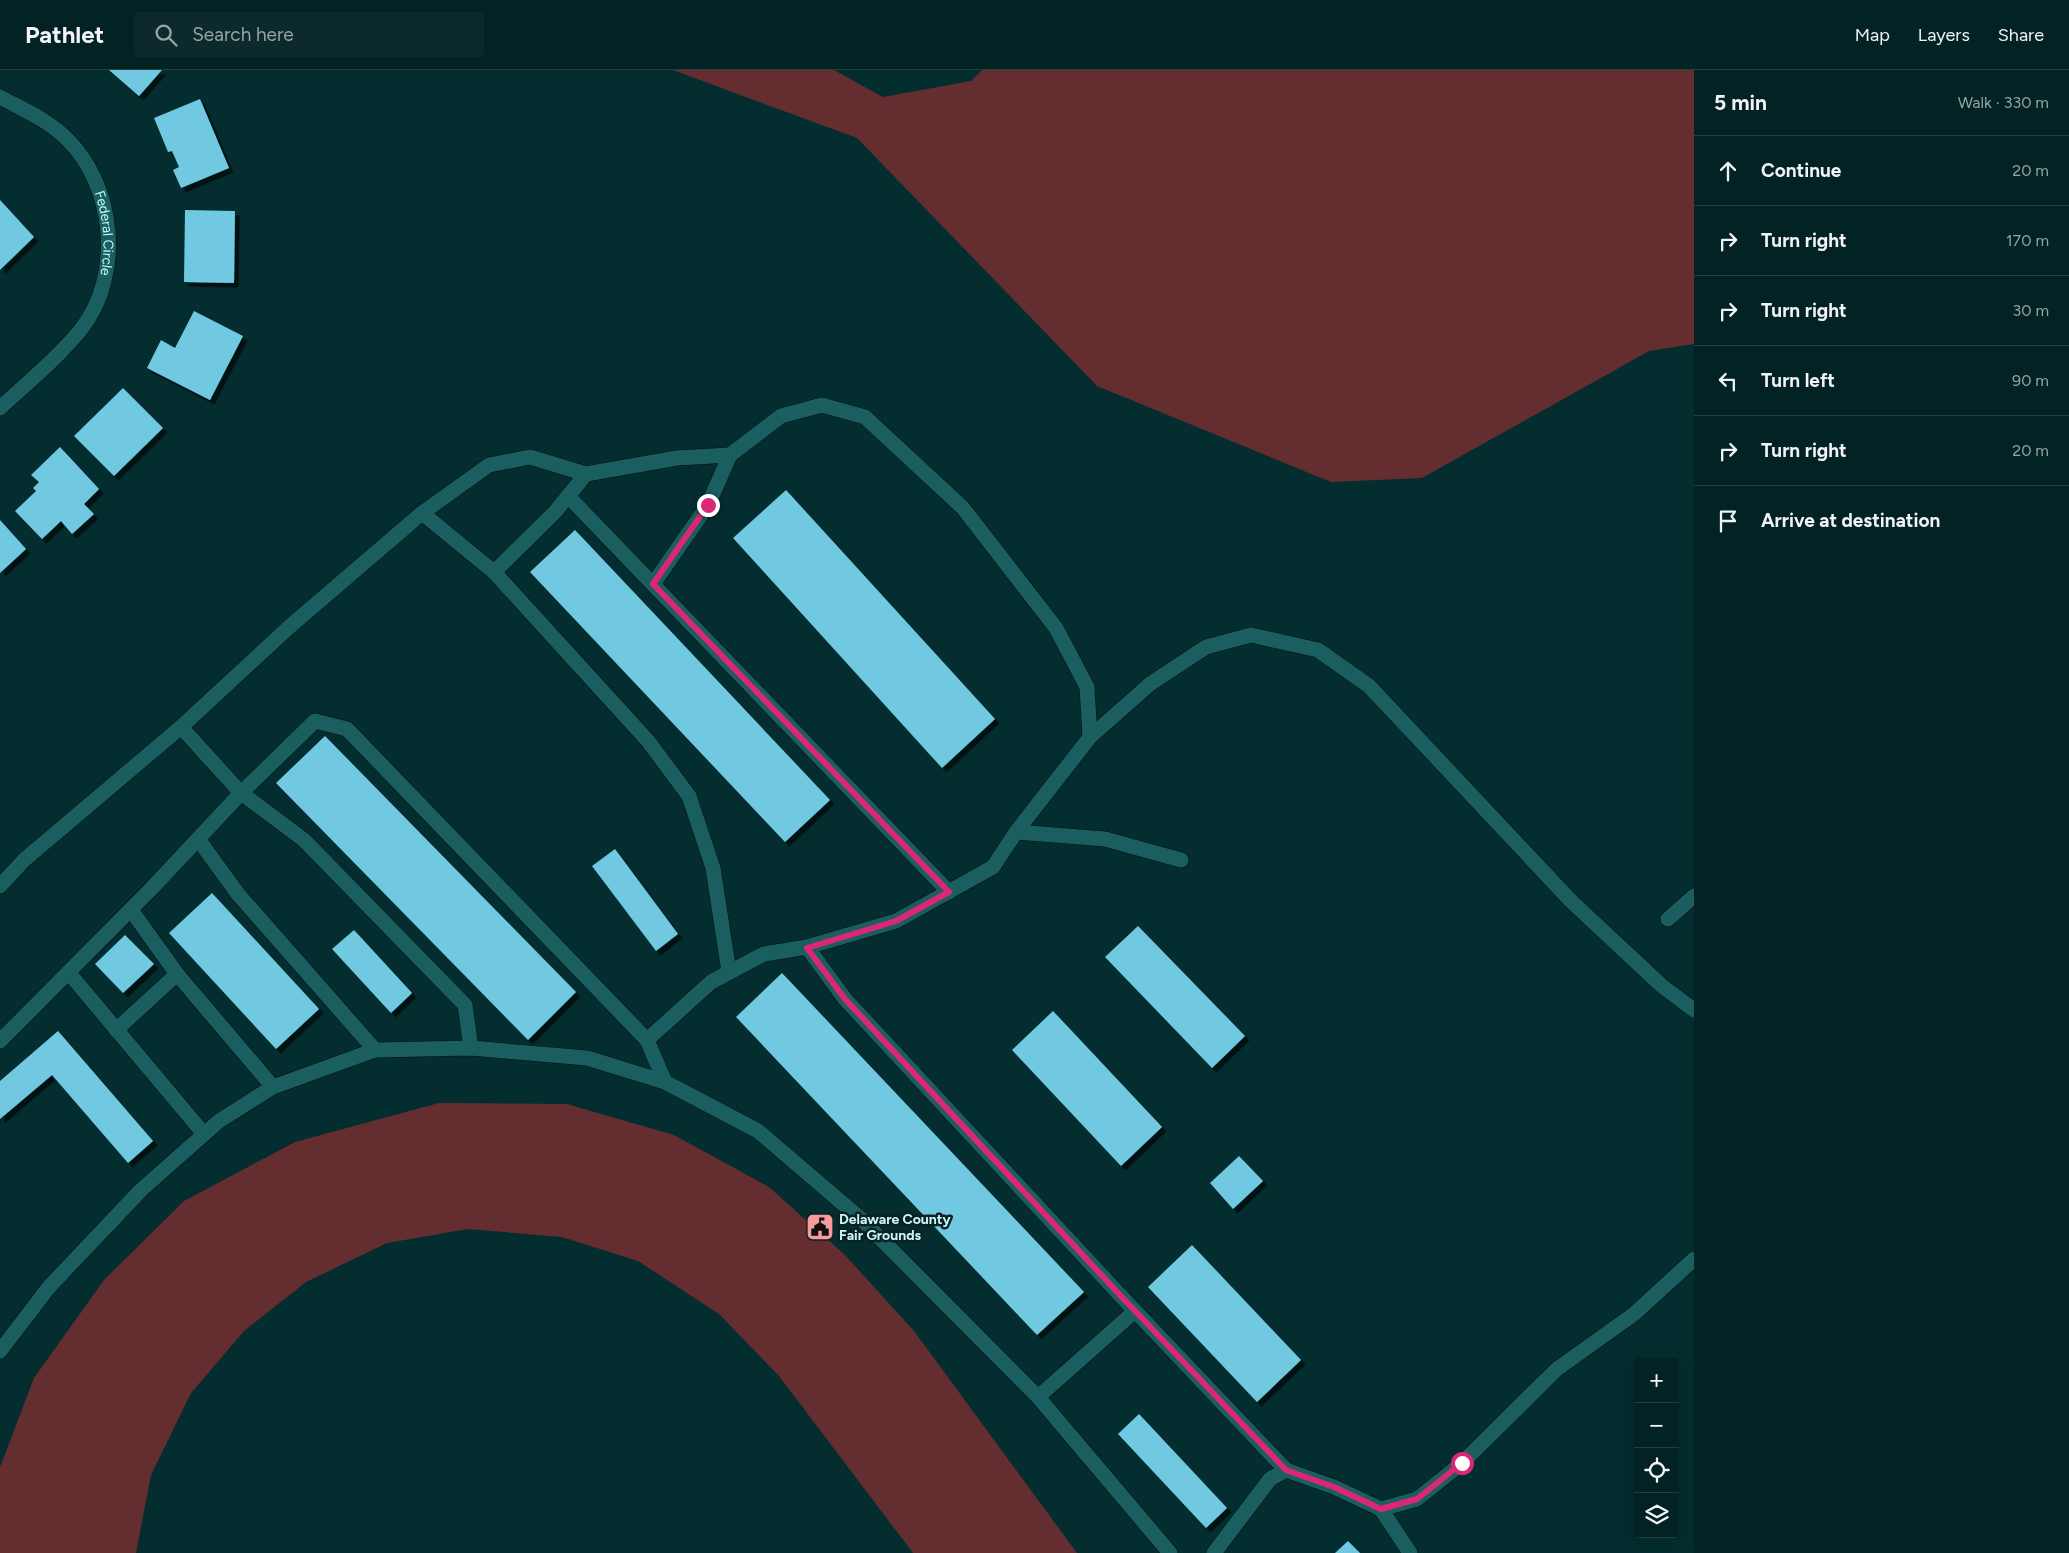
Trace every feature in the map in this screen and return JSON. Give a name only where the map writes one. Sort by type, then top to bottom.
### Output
[{"type":"street","name":"Federal Circle","points":[[0,97],[43,119],[68,140],[90,169],[102,197],[108,225],[109,244],[105,278],[94,308],[83,327],[58,355],[0,408]]},
{"type":"street","points":[[653,584],[708,505],[730,455],[781,416],[822,404],[865,417],[963,508],[1056,628],[1087,687],[1090,737]]},
{"type":"street","points":[[0,886],[24,860],[181,727],[288,628],[422,513],[489,465],[530,457],[586,474],[677,458],[730,455]]},
{"type":"street","points":[[494,572],[555,512],[586,474]]},
{"type":"street","points":[[568,496],[949,892]]},
{"type":"street","points":[[422,513],[494,572],[648,741],[689,796],[713,868],[729,972]]},
{"type":"street","points":[[647,1040],[711,982],[764,954],[807,948],[896,921],[993,867],[1016,832],[1090,737],[1150,684],[1206,647],[1252,635],[1318,650],[1369,686],[1571,901],[1662,986],[1694,1010]]},
{"type":"street","points":[[0,1041],[131,910],[241,793],[315,720],[347,729],[647,1040],[665,1082]]},
{"type":"street","points":[[181,727],[241,793],[304,840],[465,1005],[471,1048]]},
{"type":"street","points":[[1016,832],[1105,839],[1181,860]]},
{"type":"street","points":[[198,839],[238,894],[376,1050]]},
{"type":"street","points":[[1668,919],[1694,896]]},
{"type":"street","points":[[131,910],[177,974],[273,1086]]},
{"type":"street","points":[[807,948],[845,999],[1135,1311],[1286,1470],[1334,1487],[1381,1509],[1410,1553]]},
{"type":"street","points":[[68,972],[204,1134]]},
{"type":"street","points":[[116,1030],[177,974]]},
{"type":"street","points":[[0,1351],[49,1287],[141,1190],[220,1121],[273,1086],[376,1050],[471,1048],[588,1058],[665,1082],[758,1131],[862,1220],[1038,1397],[1170,1553]]},
{"type":"street","points":[[1381,1509],[1417,1499],[1455,1469],[1557,1369],[1634,1314],[1694,1259]]},
{"type":"street","points":[[1038,1397],[1135,1311]]},
{"type":"street","points":[[1214,1553],[1270,1479],[1286,1470]]},
{"type":"shaded area","points":[[673,70],[834,70],[883,97],[971,81],[982,70],[1694,70],[1694,344],[1649,351],[1422,478],[1331,482],[1097,386],[857,138]]},
{"type":"shaded area","points":[[439,1103],[567,1104],[674,1135],[769,1187],[845,1255],[914,1331],[1077,1553],[913,1553],[779,1376],[719,1314],[638,1261],[562,1237],[468,1229],[387,1243],[306,1282],[244,1331],[191,1393],[151,1475],[136,1553],[0,1553],[0,1467],[34,1378],[104,1280],[184,1201],[295,1142]]},
{"type":"building","points":[[109,70],[162,70],[139,96]]},
{"type":"building","points":[[200,99],[229,168],[181,188],[173,170],[179,167],[172,151],[168,152],[154,118]]},
{"type":"building","points":[[0,200],[34,237],[0,270]]},
{"type":"building","points":[[185,210],[235,211],[234,283],[184,282]]},
{"type":"building","points":[[194,311],[243,336],[210,400],[147,368],[161,340],[175,348]]},
{"type":"building","points":[[123,388],[163,428],[114,476],[74,436]]},
{"type":"building","points":[[60,447],[99,489],[84,504],[94,514],[72,534],[61,521],[42,539],[15,511],[36,491],[33,488],[39,482],[31,475]]},
{"type":"building","points":[[786,490],[995,719],[942,768],[733,538]]},
{"type":"building","points":[[0,520],[26,549],[0,573]]},
{"type":"building","points":[[575,530],[830,800],[785,842],[530,572]]},
{"type":"building","points":[[325,736],[576,992],[528,1040],[276,783]]},
{"type":"building","points":[[615,849],[678,934],[656,951],[592,866]]},
{"type":"building","points":[[212,893],[319,1009],[276,1049],[169,933]]},
{"type":"building","points":[[1138,926],[1245,1036],[1212,1068],[1105,957]]},
{"type":"building","points":[[354,930],[412,993],[391,1013],[332,949]]},
{"type":"building","points":[[125,935],[154,964],[123,993],[95,964]]},
{"type":"building","points":[[782,973],[1084,1292],[1037,1335],[736,1017]]},
{"type":"building","points":[[1053,1011],[1162,1127],[1121,1166],[1012,1050]]},
{"type":"building","points":[[58,1031],[153,1141],[128,1163],[52,1075],[0,1119],[0,1081]]},
{"type":"building","points":[[1239,1156],[1263,1181],[1233,1209],[1210,1183]]},
{"type":"building","points":[[1192,1245],[1301,1360],[1257,1402],[1148,1287]]},
{"type":"building","points":[[1139,1414],[1227,1508],[1206,1528],[1118,1434]]},
{"type":"building","points":[[1348,1541],[1360,1553],[1335,1553]]},
{"type":"place","name":"Delaware County Fair Grounds","points":[[820,1227]]},
{"type":"route","points":[[708,505],[653,584],[949,892],[896,921],[807,948],[845,999],[1119,1294],[1286,1470],[1334,1487],[1381,1509],[1417,1499],[1462,1463]]}]
